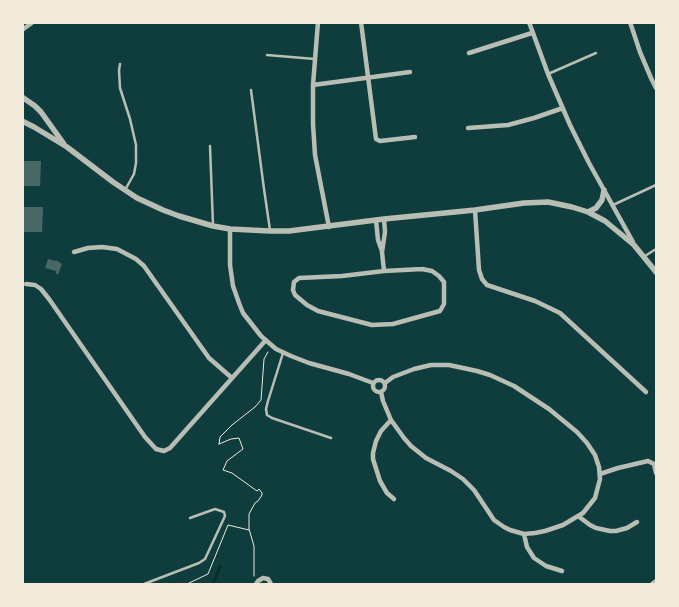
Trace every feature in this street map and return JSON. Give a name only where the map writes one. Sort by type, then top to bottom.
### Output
[{"type":"street","points":[[22,30],[33,22]]},
{"type":"street","points":[[318,22],[312,124],[315,155],[329,226]]},
{"type":"street","points":[[361,22],[376,139],[380,141],[416,137]]},
{"type":"street","points":[[529,22],[563,108],[586,156],[634,245]]},
{"type":"street","points":[[630,22],[640,52],[656,88]]},
{"type":"street","points":[[469,52],[532,33]]},
{"type":"street","points":[[313,85],[410,72]]},
{"type":"street","points":[[22,97],[35,106],[66,147]]},
{"type":"street","points":[[468,128],[508,125],[563,108]]},
{"type":"street","points":[[22,121],[66,147],[125,190],[163,210],[213,226],[270,232],[289,231],[524,203],[560,204],[588,212],[605,221],[634,245],[656,272]]},
{"type":"street","points":[[588,212],[596,208],[602,200],[604,190]]},
{"type":"street","points":[[475,210],[479,270],[482,279],[487,285],[535,301],[560,313],[646,392]]},
{"type":"street","points":[[382,252],[385,232],[384,219]]},
{"type":"street","points":[[376,220],[384,271]]},
{"type":"street","points":[[230,229],[231,278],[236,295],[243,313],[267,342],[283,353],[373,383]]},
{"type":"street","points":[[74,252],[102,247],[117,249],[136,259],[144,266],[209,358],[232,378]]},
{"type":"street","points":[[432,270],[444,282],[444,304],[440,310],[426,315],[392,324],[372,325],[318,311],[296,295],[293,290],[294,282],[299,278],[342,276],[384,271],[432,270]]},
{"type":"street","points":[[26,284],[35,285],[49,298],[145,437],[156,449],[164,451],[170,448],[232,378],[267,342]]},
{"type":"street","points":[[381,392],[391,420],[404,438],[418,452],[457,475],[468,484],[479,496],[490,515],[499,524],[510,530],[524,534],[545,532],[563,525],[578,516],[587,509],[595,498],[600,474],[598,461],[591,448],[577,432],[538,400],[514,386],[490,375],[458,366],[441,364],[406,372],[385,382]]},
{"type":"street","points":[[373,383],[378,379],[385,382]]},
{"type":"street","points":[[381,392],[386,387],[385,382]]},
{"type":"street","points":[[373,383],[374,390],[381,392]]},
{"type":"street","points":[[391,420],[381,431],[376,441],[373,459],[380,481],[387,493],[394,499]]},
{"type":"street","points":[[600,474],[648,461],[654,464],[656,473]]},
{"type":"street","points":[[578,516],[596,528],[610,531],[627,528],[637,522]]},
{"type":"street","points":[[524,534],[527,547],[534,558],[546,566],[562,571]]},
{"type":"street","points":[[257,582],[265,578],[271,584]]},
{"type":"street","points":[[652,584],[656,580]]},
{"type":"lane","points":[[548,74],[596,53]]},
{"type":"lane","points":[[267,55],[315,58]]},
{"type":"lane","points":[[120,64],[120,88],[136,145],[134,174],[125,190]]},
{"type":"lane","points":[[251,90],[270,232]]},
{"type":"lane","points":[[210,146],[213,226]]},
{"type":"lane","points":[[613,205],[656,185]]},
{"type":"lane","points":[[644,256],[656,249]]},
{"type":"lane","points":[[283,353],[268,401],[267,415],[331,438]]},
{"type":"lane","points":[[144,584],[205,559],[225,516],[224,512],[215,509],[190,518]]},
{"type":"path","points":[[257,582],[254,578],[254,546],[248,514],[262,493],[259,489],[257,491],[232,473],[222,470],[227,461],[243,449],[239,438],[219,444],[220,437],[261,400],[264,359],[268,352],[267,342]]},
{"type":"path","points":[[187,584],[208,574],[228,525],[250,531]]},
{"type":"building","points":[[22,161],[41,161],[40,186],[22,186]]},
{"type":"building","points":[[22,207],[43,207],[42,232],[22,232]]},
{"type":"building","points":[[48,259],[56,260],[62,264],[58,275],[56,271],[45,268]]},
{"type":"waterway","points":[[213,584],[220,566]]}]
